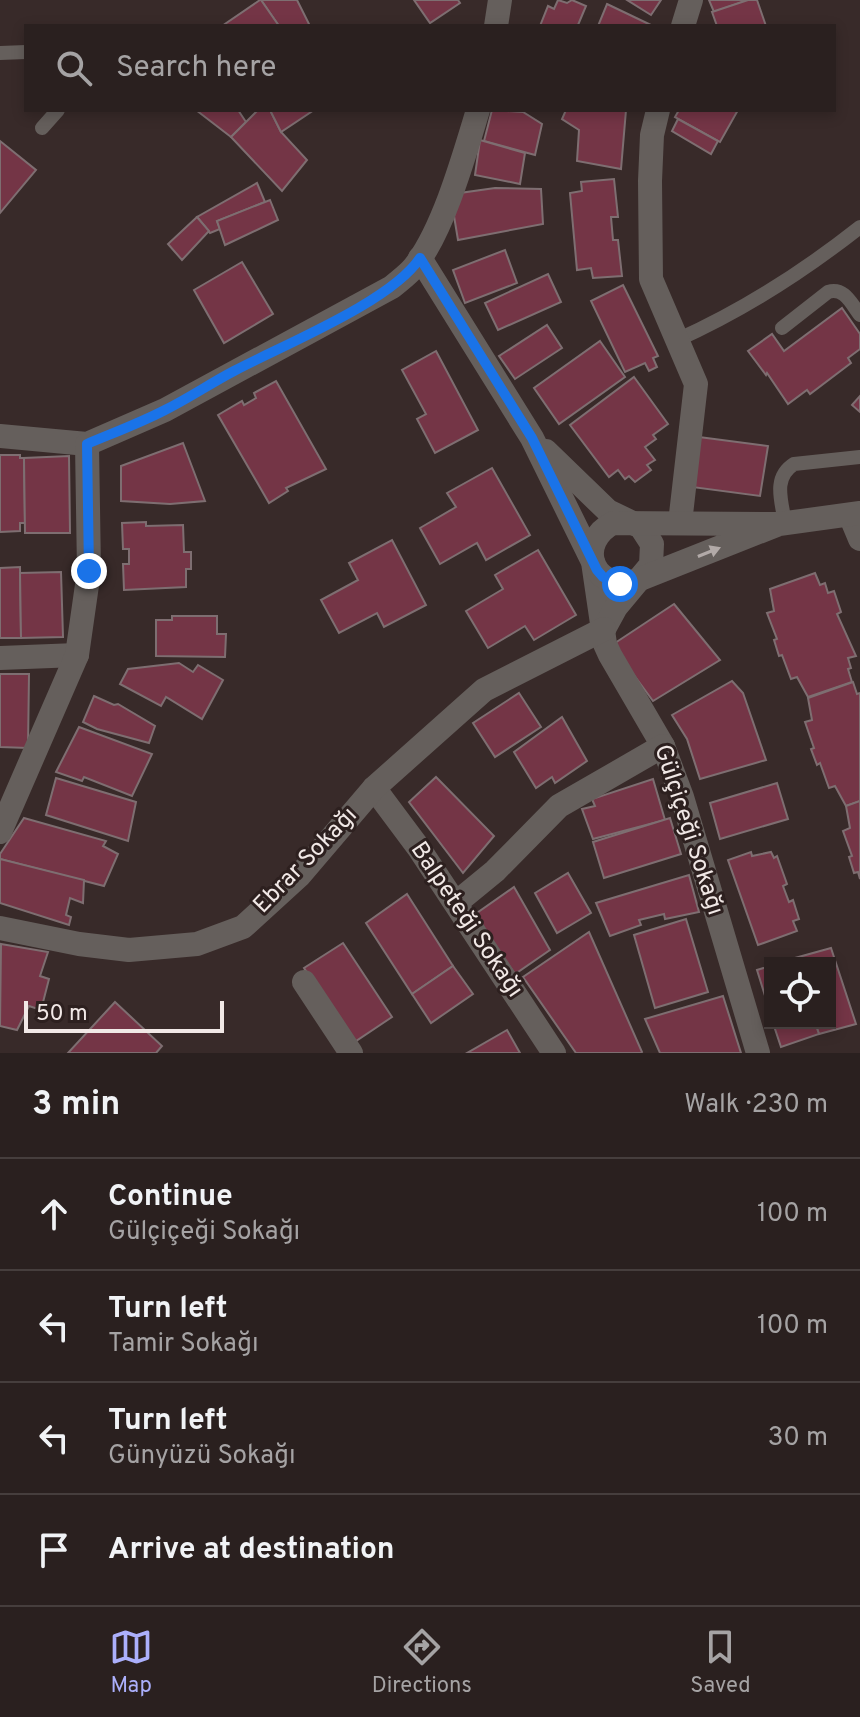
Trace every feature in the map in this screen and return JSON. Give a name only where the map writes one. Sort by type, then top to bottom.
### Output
[{"type":"street","points":[[496,24],[500,0]]},
{"type":"street","points":[[684,24],[691,0]]},
{"type":"street","points":[[0,436],[87,444],[165,410],[392,287],[413,268],[428,246],[477,112]]},
{"type":"street","points":[[658,112],[652,135],[651,279],[696,384],[680,523]]},
{"type":"street","name":"Gülçiçeği Sokağı","points":[[420,258],[532,438],[593,562],[610,655],[663,746],[682,797],[758,1053]]},
{"type":"street","name":"Gülçiçeği Sokağı","points":[[532,438],[608,511],[632,523]]},
{"type":"street","points":[[0,832],[77,655],[89,571],[87,444]]},
{"type":"street","points":[[782,524],[639,580],[620,584],[603,577],[593,562],[593,543],[598,534],[613,523],[782,524],[855,514],[860,539]]},
{"type":"street","points":[[604,629],[616,607],[651,565],[654,554],[648,535],[632,523]]},
{"type":"street","name":"Ebrar Sokağı","points":[[0,928],[79,944],[129,950],[197,944],[243,927],[299,876],[374,788],[484,690],[604,629]]},
{"type":"street","points":[[0,658],[77,655]]},
{"type":"street","points":[[456,903],[495,871],[559,806],[663,746]]},
{"type":"street","name":"Balpeteği Sokağı","points":[[374,788],[456,903],[554,1053]]},
{"type":"street","points":[[304,982],[351,1053]]},
{"type":"lane","points":[[0,53],[24,52]]},
{"type":"lane","points":[[42,128],[56,112]]},
{"type":"lane","points":[[677,340],[768,293],[860,227]]},
{"type":"lane","points":[[782,328],[828,292],[835,290],[842,292],[860,315]]},
{"type":"lane","points":[[782,524],[779,484],[788,468],[794,464],[860,457]]},
{"type":"building","points":[[260,0],[278,24],[225,24]]},
{"type":"building","points":[[261,0],[297,0],[309,24],[278,24]]},
{"type":"building","points":[[414,0],[458,0],[460,3],[430,23]]},
{"type":"building","points":[[558,0],[567,3],[572,0],[586,6],[578,24],[541,24],[548,6],[554,9]]},
{"type":"building","points":[[627,0],[661,0],[651,15]]},
{"type":"building","points":[[709,0],[748,0],[714,12]]},
{"type":"building","points":[[757,0],[765,24],[716,24],[712,12]]},
{"type":"building","points":[[607,4],[649,24],[599,24]]},
{"type":"building","points":[[199,112],[239,112],[246,122],[231,137]]},
{"type":"building","points":[[256,112],[271,112],[281,132],[307,160],[282,191],[231,137]]},
{"type":"building","points":[[271,112],[311,112],[281,132]]},
{"type":"building","points":[[491,112],[523,112],[542,124],[535,155],[484,141]]},
{"type":"building","points":[[565,112],[626,112],[621,169],[577,161],[579,130],[562,119]]},
{"type":"building","points":[[678,112],[737,112],[720,142],[675,117]]},
{"type":"building","points":[[678,119],[718,141],[711,154],[672,131]]},
{"type":"building","points":[[480,140],[525,153],[520,184],[475,175]]},
{"type":"building","points":[[0,141],[36,170],[0,213]]},
{"type":"building","points":[[614,179],[618,217],[611,217],[613,240],[618,240],[622,276],[593,278],[591,268],[577,270],[570,193],[582,191],[581,182]]},
{"type":"building","points":[[257,183],[265,202],[217,221],[220,229],[210,233],[197,217]]},
{"type":"building","points":[[495,188],[541,189],[543,224],[458,240],[454,216],[460,193]]},
{"type":"building","points":[[270,200],[278,220],[225,245],[217,221]]},
{"type":"building","points":[[197,217],[209,231],[182,260],[168,244]]},
{"type":"building","points":[[505,250],[517,283],[465,303],[453,270]]},
{"type":"building","points":[[242,262],[273,314],[224,343],[194,290]]},
{"type":"building","points":[[548,274],[561,302],[498,330],[485,303]]},
{"type":"building","points":[[623,285],[658,356],[653,358],[657,367],[649,371],[645,363],[625,372],[591,301]]},
{"type":"building","points":[[842,308],[860,334],[860,349],[848,358],[851,363],[810,394],[807,390],[788,404],[748,351],[772,334],[784,351]]},
{"type":"building","points":[[547,325],[562,348],[515,379],[499,356]]},
{"type":"building","points":[[600,341],[625,377],[559,424],[534,388]]},
{"type":"building","points":[[436,351],[478,430],[435,453],[417,419],[426,414],[402,370]]},
{"type":"building","points":[[634,377],[668,424],[653,435],[656,439],[645,447],[655,460],[647,465],[651,470],[635,482],[629,476],[625,479],[618,470],[609,477],[570,425]]},
{"type":"building","points":[[276,381],[326,469],[286,488],[288,491],[269,503],[218,415],[242,401],[244,405],[256,398],[254,393]]},
{"type":"building","points":[[860,396],[860,412],[852,405]]},
{"type":"building","points":[[699,437],[768,446],[760,496],[692,487]]},
{"type":"building","points":[[183,443],[205,501],[170,504],[121,501],[121,466]]},
{"type":"building","points":[[0,455],[20,455],[24,458],[25,523],[20,523],[20,531],[0,532]]},
{"type":"building","points":[[69,456],[70,533],[25,533],[24,458]]},
{"type":"building","points":[[492,468],[530,535],[486,560],[477,543],[440,564],[420,528],[456,507],[447,493]]},
{"type":"building","points":[[146,522],[146,526],[183,525],[184,552],[191,552],[191,569],[186,569],[186,587],[124,590],[123,564],[129,564],[129,549],[123,549],[122,523]]},
{"type":"building","points":[[392,540],[426,605],[384,627],[377,613],[339,633],[321,600],[358,580],[349,563]]},
{"type":"building","points":[[538,550],[576,615],[534,640],[525,626],[488,648],[466,611],[503,589],[495,575]]},
{"type":"building","points":[[20,567],[21,638],[0,638],[0,568]]},
{"type":"building","points":[[61,572],[63,637],[21,638],[20,573]]},
{"type":"building","points":[[815,573],[820,585],[825,583],[828,593],[834,591],[841,612],[837,614],[856,656],[848,658],[852,682],[808,697],[797,677],[791,679],[782,655],[779,656],[774,640],[777,639],[767,613],[774,611],[770,589]]},
{"type":"building","points":[[674,604],[720,660],[653,701],[625,663],[615,643]]},
{"type":"building","points":[[172,616],[217,616],[217,634],[226,634],[225,657],[156,656],[156,620],[172,620]]},
{"type":"building","points":[[179,663],[193,672],[198,665],[223,680],[202,719],[166,697],[161,706],[120,684],[128,669]]},
{"type":"building","points":[[0,674],[29,674],[28,748],[0,747]]},
{"type":"building","points":[[732,681],[743,693],[766,760],[700,779],[687,739],[672,715]]},
{"type":"building","points":[[853,682],[857,694],[860,693],[860,801],[846,806],[835,786],[829,788],[820,763],[817,765],[805,722],[812,720],[808,698]]},
{"type":"building","points":[[519,693],[541,727],[495,757],[473,723]]},
{"type":"building","points":[[94,696],[118,704],[155,726],[149,743],[97,729],[83,722]]},
{"type":"building","points":[[562,717],[587,761],[555,783],[552,777],[536,788],[514,752]]},
{"type":"building","points":[[79,727],[152,754],[132,796],[84,777],[82,781],[56,772]]},
{"type":"building","points":[[436,777],[494,836],[463,873],[409,802]]},
{"type":"building","points":[[56,778],[136,802],[128,841],[46,815]]},
{"type":"building","points":[[653,779],[665,820],[593,839],[582,809],[595,806],[592,799]]},
{"type":"building","points":[[777,783],[788,819],[720,839],[710,803]]},
{"type":"building","points":[[860,801],[860,879],[858,872],[854,873],[843,831],[850,828],[846,806]]},
{"type":"building","points":[[24,818],[106,841],[103,846],[118,854],[104,886],[0,859],[0,854]]},
{"type":"building","points":[[670,818],[681,854],[604,878],[593,842]]},
{"type":"building","points":[[751,852],[752,856],[771,852],[774,858],[777,856],[787,884],[783,886],[789,902],[793,900],[799,919],[793,921],[797,931],[758,945],[728,860]]},
{"type":"building","points":[[0,859],[84,880],[83,903],[70,898],[66,915],[71,917],[69,925],[0,903]]},
{"type":"building","points":[[568,873],[591,913],[557,933],[535,893]]},
{"type":"building","points":[[689,875],[699,912],[665,919],[664,914],[639,920],[641,925],[610,936],[596,903]]},
{"type":"building","points":[[514,887],[550,950],[515,974],[474,915]]},
{"type":"building","points":[[407,894],[453,966],[412,994],[366,923]]},
{"type":"building","points":[[686,919],[708,992],[655,1008],[634,935]]},
{"type":"building","points":[[589,932],[641,1053],[576,1053],[523,977]]},
{"type":"building","points":[[343,943],[392,1017],[353,1043],[304,968]]},
{"type":"building","points":[[1,944],[48,952],[40,976],[49,979],[41,1010],[29,1006],[17,1030],[0,1026]]},
{"type":"building","points":[[831,948],[834,957],[799,957]]},
{"type":"building","points":[[836,963],[856,1024],[819,1034],[817,1029],[836,1029]]},
{"type":"building","points":[[453,966],[473,994],[431,1023],[412,994]]},
{"type":"building","points":[[764,968],[764,993],[757,970]]},
{"type":"building","points":[[723,996],[741,1053],[660,1053],[645,1019]]},
{"type":"building","points":[[115,1002],[162,1046],[156,1053],[68,1053]]},
{"type":"building","points":[[775,1029],[817,1029],[819,1034],[781,1047]]},
{"type":"building","points":[[507,1030],[520,1053],[467,1053]]},
{"type":"route","points":[[89,571],[87,444],[165,410],[363,304],[392,287],[420,258],[532,438],[597,570],[611,582],[620,584]]}]
